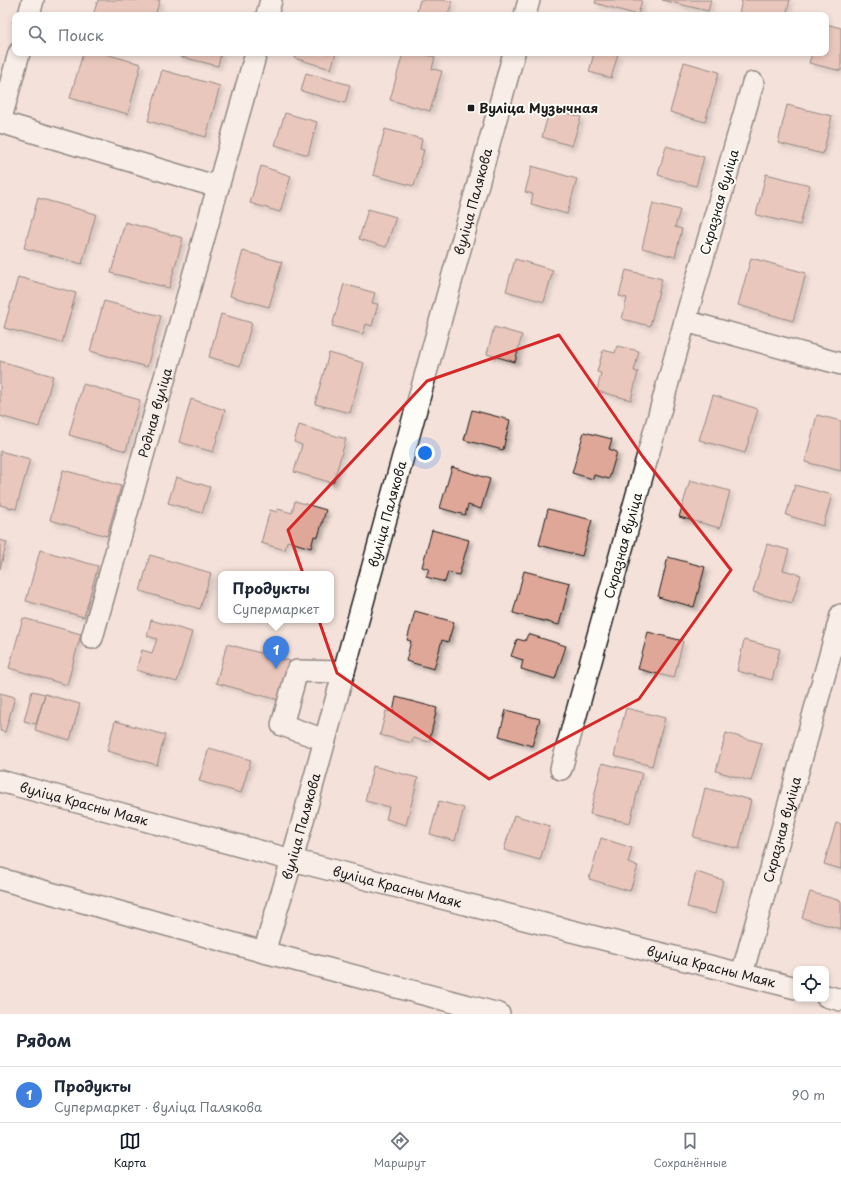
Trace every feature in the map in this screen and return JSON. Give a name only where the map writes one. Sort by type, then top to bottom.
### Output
[{"type":"street","points":[[30,12],[33,0]]},
{"type":"street","points":[[268,12],[271,0]]},
{"type":"street","points":[[526,12],[529,0]]},
{"type":"street","points":[[18,56],[0,122],[218,187]]},
{"type":"street","name":"Родная вуліца","points":[[92,638],[255,56]]},
{"type":"street","name":"вуліца Палякова","points":[[264,952],[292,860],[513,56]]},
{"type":"street","name":"Скразная вуліца","points":[[561,769],[685,321],[753,83]]},
{"type":"street","points":[[685,321],[841,364]]},
{"type":"street","name":"Скразная вуліца","points":[[742,974],[841,616]]},
{"type":"street","points":[[325,740],[282,725],[295,677],[297,671],[344,672]]},
{"type":"street","name":"вуліца Красны Маяк","points":[[0,781],[292,860],[793,987]]},
{"type":"street","points":[[0,879],[264,952],[499,1014]]},
{"type":"street","points":[[829,997],[841,1000]]},
{"type":"highlighted area","points":[[559,335],[643,457],[731,570],[639,699],[489,779],[337,673],[288,530],[427,381]]},
{"type":"building","points":[[98,0],[160,0],[156,12],[94,12]]},
{"type":"building","points":[[420,0],[443,0],[452,2],[449,12],[417,12]]},
{"type":"building","points":[[596,0],[642,0],[639,12],[627,12],[595,3]]},
{"type":"building","points":[[662,0],[711,0],[708,11]]},
{"type":"building","points":[[742,0],[790,0],[787,12],[739,12]]},
{"type":"building","points":[[829,25],[841,28],[841,71],[809,63],[811,56],[829,56]]},
{"type":"building","points":[[82,56],[113,56],[141,64],[128,114],[70,98]]},
{"type":"building","points":[[178,56],[220,56],[218,66]]},
{"type":"building","points":[[295,56],[335,56],[331,69],[294,58]]},
{"type":"building","points":[[402,56],[435,57],[432,69],[442,71],[430,111],[390,100]]},
{"type":"building","points":[[593,56],[617,56],[611,78],[589,72]]},
{"type":"building","points":[[684,62],[719,72],[705,122],[670,112]]},
{"type":"building","points":[[162,70],[220,86],[206,137],[148,121]]},
{"type":"building","points":[[306,73],[350,85],[345,103],[301,91]]},
{"type":"building","points":[[787,105],[832,116],[823,154],[778,143]]},
{"type":"building","points":[[550,108],[581,117],[572,146],[542,137]]},
{"type":"building","points":[[285,113],[317,122],[308,155],[275,145]]},
{"type":"building","points":[[385,129],[422,139],[420,149],[424,150],[414,186],[373,175]]},
{"type":"building","points":[[666,146],[704,157],[696,186],[658,175]]},
{"type":"building","points":[[261,166],[291,176],[280,212],[250,203]]},
{"type":"building","points":[[532,166],[577,179],[567,214],[531,204],[533,194],[525,192]]},
{"type":"building","points":[[766,174],[810,185],[800,225],[756,215]]},
{"type":"building","points":[[38,198],[96,214],[82,264],[24,248]]},
{"type":"building","points":[[653,203],[680,210],[675,227],[682,229],[675,257],[642,248]]},
{"type":"building","points":[[368,209],[396,217],[386,247],[359,239]]},
{"type":"building","points":[[125,222],[183,238],[169,288],[111,273]]},
{"type":"building","points":[[243,251],[282,262],[269,307],[230,296]]},
{"type":"building","points":[[751,258],[806,273],[793,321],[738,305]]},
{"type":"building","points":[[515,259],[553,270],[544,302],[506,291]]},
{"type":"building","points":[[626,270],[662,279],[650,326],[622,319],[627,298],[619,296]]},
{"type":"building","points":[[18,277],[76,293],[62,343],[4,328]]},
{"type":"building","points":[[344,284],[375,293],[372,303],[378,304],[372,326],[366,324],[363,334],[332,326]]},
{"type":"building","points":[[104,301],[161,316],[147,367],[90,351]]},
{"type":"building","points":[[221,314],[252,323],[240,366],[209,357]]},
{"type":"building","points":[[494,327],[522,335],[515,362],[487,354]]},
{"type":"building","points":[[617,346],[639,351],[634,371],[638,372],[631,400],[597,391],[601,373],[597,372],[603,350],[615,353]]},
{"type":"building","points":[[329,353],[364,363],[350,413],[315,404]]},
{"type":"building","points":[[0,361],[53,376],[39,427],[0,416]]},
{"type":"building","points":[[83,384],[140,400],[126,451],[69,435]]},
{"type":"building","points":[[713,395],[758,409],[745,453],[699,440]]},
{"type":"building","points":[[191,399],[225,410],[213,452],[179,442]]},
{"type":"building","points":[[472,410],[510,420],[503,450],[464,440]]},
{"type":"building","points":[[817,415],[841,421],[841,471],[805,462]]},
{"type":"building","points":[[299,425],[346,439],[333,483],[294,472],[302,445],[294,442]]},
{"type":"building","points":[[584,432],[612,439],[609,449],[617,452],[609,479],[594,475],[593,479],[572,473]]},
{"type":"building","points":[[0,451],[30,459],[16,509],[0,505]]},
{"type":"building","points":[[452,467],[490,479],[481,509],[468,505],[465,515],[440,508]]},
{"type":"building","points":[[63,470],[121,486],[107,536],[50,520]]},
{"type":"building","points":[[176,477],[210,487],[202,513],[168,503]]},
{"type":"building","points":[[690,480],[730,491],[720,528],[679,517]]},
{"type":"building","points":[[795,485],[832,495],[823,526],[786,515]]},
{"type":"building","points":[[295,501],[326,510],[318,537],[314,536],[311,548],[287,541],[285,550],[261,543],[270,510],[277,512],[278,509],[292,513]]},
{"type":"building","points":[[548,509],[592,520],[582,556],[539,545]]},
{"type":"building","points":[[432,530],[469,540],[459,575],[448,572],[445,582],[426,577],[429,569],[422,567]]},
{"type":"building","points":[[0,540],[7,542],[0,569]]},
{"type":"building","points":[[767,544],[789,550],[783,570],[801,575],[792,603],[753,592]]},
{"type":"building","points":[[40,550],[98,566],[84,617],[26,601]]},
{"type":"building","points":[[150,555],[211,573],[200,609],[140,591]]},
{"type":"building","points":[[668,557],[705,567],[694,607],[658,597]]},
{"type":"building","points":[[524,571],[570,583],[559,625],[513,613]]},
{"type":"building","points":[[415,611],[454,622],[448,642],[442,640],[434,669],[406,661],[411,641],[407,640]]},
{"type":"building","points":[[23,618],[81,634],[67,685],[9,668]]},
{"type":"building","points":[[151,620],[192,632],[177,682],[136,670],[142,650],[152,653],[157,639],[147,636]]},
{"type":"building","points":[[648,632],[683,641],[674,678],[638,669]]},
{"type":"building","points":[[528,634],[566,646],[555,679],[521,669],[523,660],[511,656],[517,639],[525,641]]},
{"type":"building","points":[[744,640],[780,649],[772,680],[737,671]]},
{"type":"building","points":[[227,644],[290,661],[279,700],[216,683]]},
{"type":"building","points":[[32,691],[45,694],[36,724],[24,721]]},
{"type":"building","points":[[0,693],[15,697],[5,732],[0,731]]},
{"type":"building","points":[[45,694],[80,704],[70,740],[35,730]]},
{"type":"building","points":[[396,697],[437,708],[429,742],[413,738],[412,743],[380,735],[386,711],[393,712]]},
{"type":"building","points":[[626,708],[665,718],[652,766],[614,756]]},
{"type":"building","points":[[506,710],[540,719],[532,746],[499,736]]},
{"type":"building","points":[[115,721],[165,735],[157,765],[107,751]]},
{"type":"building","points":[[726,733],[762,743],[751,781],[716,771]]},
{"type":"building","points":[[209,748],[251,760],[241,793],[199,781]]},
{"type":"building","points":[[602,763],[642,773],[630,823],[590,814]]},
{"type":"building","points":[[373,766],[418,778],[406,825],[386,819],[389,807],[365,801]]},
{"type":"building","points":[[705,788],[751,800],[739,849],[693,837]]},
{"type":"building","points":[[439,801],[464,808],[455,841],[430,834]]},
{"type":"building","points":[[514,815],[550,826],[540,860],[504,850]]},
{"type":"building","points":[[836,823],[841,824],[841,869],[824,864]]},
{"type":"building","points":[[601,838],[632,848],[628,863],[638,866],[630,891],[589,879]]},
{"type":"building","points":[[696,872],[723,880],[715,914],[687,907]]},
{"type":"building","points":[[810,892],[841,901],[841,929],[802,918]]},
{"type":"place","name":"Вуліца Музычная","points":[[471,108]]},
{"type":"place","name":"Продукты","points":[[276,669]]}]
